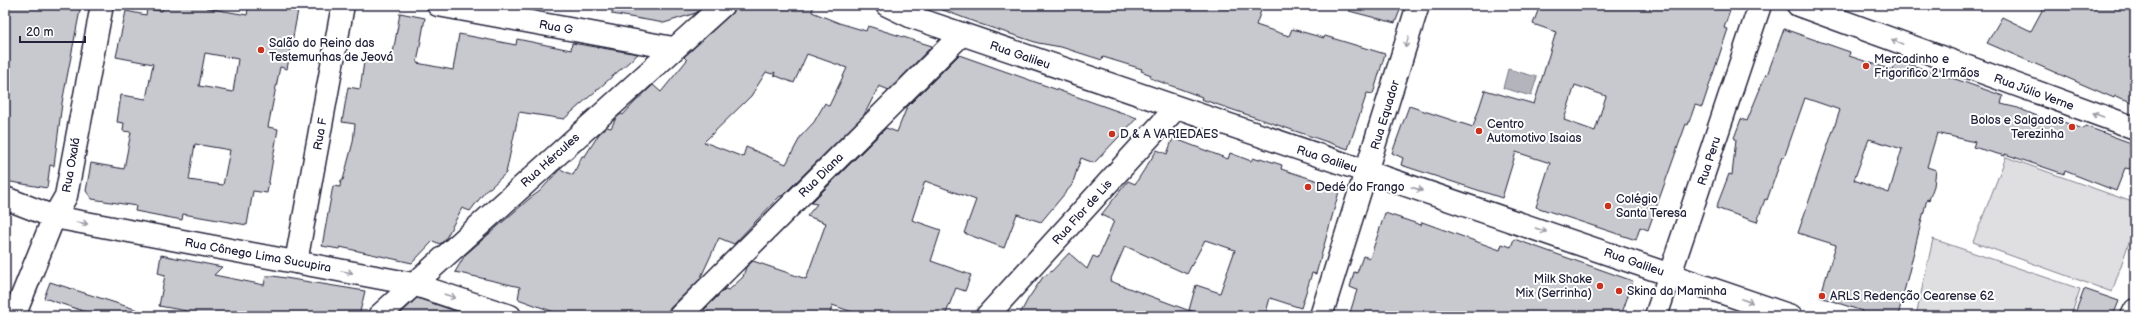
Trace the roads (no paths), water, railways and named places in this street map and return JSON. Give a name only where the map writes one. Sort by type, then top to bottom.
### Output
[{"type":"street","name":"Rua Oxalá","points":[[14,316],[54,217],[66,196],[102,5]]},
{"type":"street","name":"Rua F","points":[[296,262],[343,5]]},
{"type":"street","name":"Rua G","points":[[438,5],[673,48]]},
{"type":"street","name":"Rua Hércules","points":[[379,316],[722,5]]},
{"type":"street","name":"Rua Galileu","points":[[887,5],[912,17],[1176,108],[1671,274],[1791,316]]},
{"type":"street","name":"Rua Equador","points":[[1321,316],[1418,5]]},
{"type":"street","name":"Rua Peru","points":[[1656,316],[1760,5]]},
{"type":"street","name":"Rua Júlio Verne","points":[[1798,5],[2135,128]]},
{"type":"street","name":"Rua Diana","points":[[680,316],[962,34]]},
{"type":"street","name":"Rua Flor de Lis","points":[[988,316],[1176,108]]},
{"type":"street","name":"Rua Cônego Lima Sucupira","points":[[5,198],[54,217],[413,284],[510,316]]},
{"type":"street","points":[[2132,316],[2135,310]]},
{"type":"place","name":"Salão do Reino das Testemunhas de Jeová","points":[[261,50]]},
{"type":"place","name":"Mercadinho e Frigorifico 2 Irmãos","points":[[1866,66]]},
{"type":"place","name":"Bolos e Salgados Terezinha","points":[[2072,127]]},
{"type":"place","name":"Centro Automotivo Isaias","points":[[1479,131]]},
{"type":"place","name":"D & A VARIEDAES","points":[[1112,134]]},
{"type":"place","name":"Dedé do Frango","points":[[1308,187]]},
{"type":"place","name":"Colégio Santa Teresa","points":[[1608,206]]},
{"type":"place","name":"Milk Shake Mix (Serrinha)","points":[[1600,286]]},
{"type":"place","name":"Skina da Maminha","points":[[1619,291]]},
{"type":"place","name":"ARLS Redenção Cearense 62","points":[[1822,296]]}]
